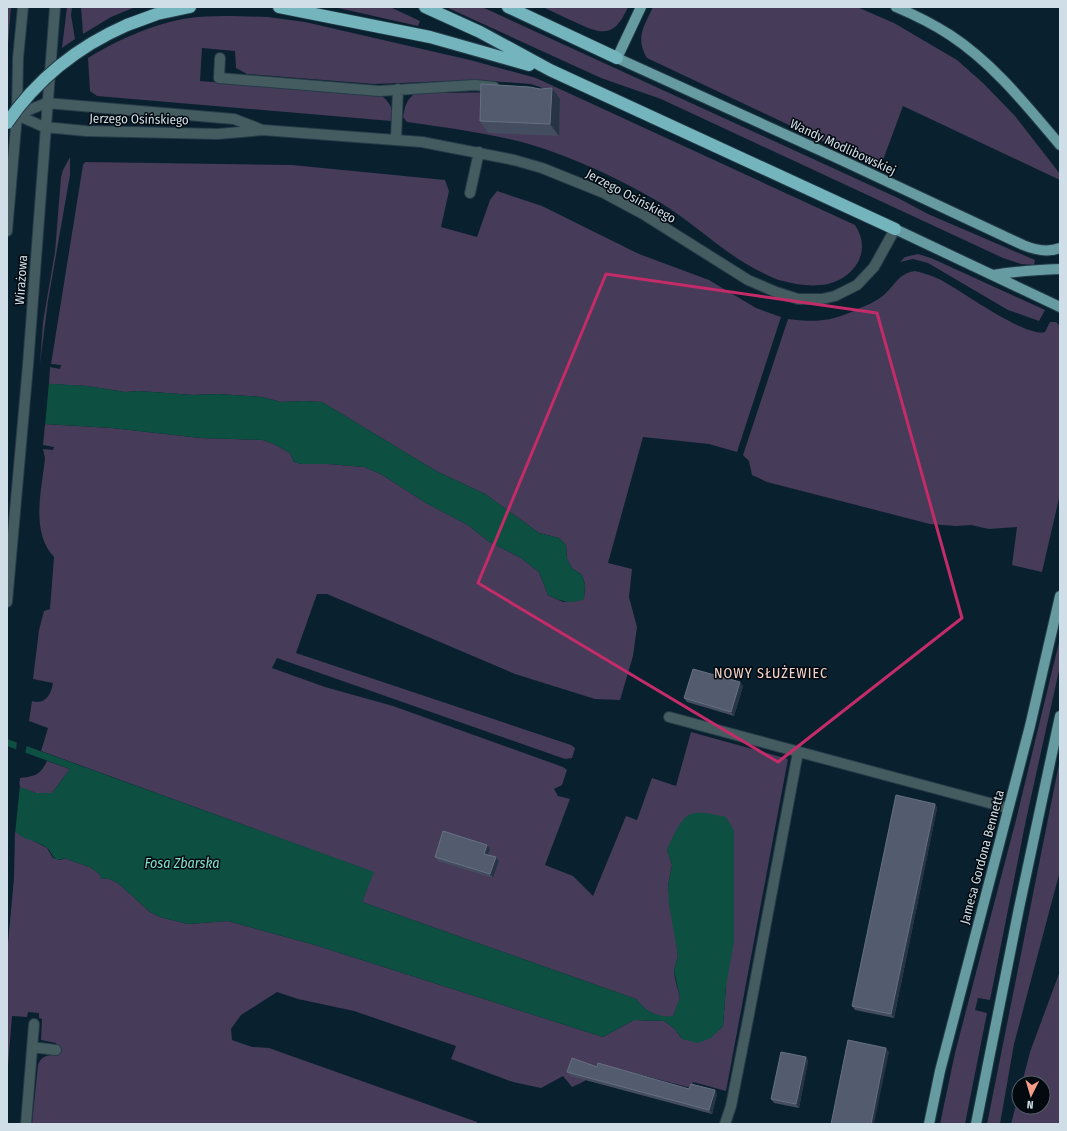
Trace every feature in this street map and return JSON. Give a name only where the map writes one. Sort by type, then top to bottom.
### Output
[{"type":"highway","points":[[12,119],[28,95],[60,65],[96,40],[127,25],[161,13],[190,7]]},
{"type":"highway","points":[[280,7],[430,37],[550,70]]},
{"type":"highway","points":[[425,7],[480,32],[550,70],[895,229]]},
{"type":"highway","points":[[508,7],[617,58]]},
{"type":"main road","points":[[617,58],[641,7]]},
{"type":"main road","points":[[896,7],[925,20],[952,36],[986,64],[1029,108],[1060,144]]},
{"type":"main road","name":"Wandy Modlibowskiej","points":[[617,58],[837,158],[1023,245],[1042,251],[1060,248]]},
{"type":"main road","points":[[895,229],[1060,307]]},
{"type":"main road","points":[[993,275],[1023,270],[1038,271],[1060,269]]},
{"type":"main road","name":"Jamesa Gordona Bennetta","points":[[929,1124],[940,1071],[1008,808],[1060,596]]},
{"type":"main road","points":[[976,1124],[1017,916],[1060,716]]},
{"type":"street","points":[[7,231],[12,119],[23,7]]},
{"type":"street","name":"Wirażowa","points":[[7,602],[28,365],[44,127],[54,7]]},
{"type":"street","points":[[220,58],[219,78],[379,91],[475,86],[506,88]]},
{"type":"street","points":[[396,139],[398,89]]},
{"type":"street","points":[[12,119],[46,103]]},
{"type":"street","name":"Jerzego Osińskiego","points":[[46,103],[234,119],[263,130]]},
{"type":"street","name":"Jerzego Osińskiego","points":[[12,119],[44,127],[86,131],[210,134],[263,130],[396,139],[444,145],[479,152],[542,168],[604,193],[643,214],[748,280],[776,292],[798,299],[822,299],[847,291],[857,285],[874,267],[895,229]]},
{"type":"street","points":[[470,193],[479,152]]},
{"type":"street","points":[[669,717],[1008,808]]},
{"type":"street","points":[[725,1124],[731,1106],[798,752]]},
{"type":"street","points":[[26,1124],[34,1024]]},
{"type":"street","points":[[32,1048],[56,1050]]},
{"type":"highlighted area","points":[[606,274],[877,313],[962,618],[778,762],[478,583]]},
{"type":"shaded area","points":[[7,7],[11,7],[7,57]]},
{"type":"shaded area","points":[[67,7],[72,7],[71,15],[75,39],[62,48]]},
{"type":"shaded area","points":[[81,7],[133,8],[111,17],[83,34]]},
{"type":"shaded area","points":[[334,7],[390,7],[420,21],[418,26]]},
{"type":"shaded area","points":[[446,7],[482,7],[898,198],[928,214],[1035,260],[1034,265],[1021,264],[1003,258],[661,99],[601,78]]},
{"type":"shaded area","points":[[543,7],[628,7],[618,24],[608,31],[602,31],[586,27]]},
{"type":"shaded area","points":[[653,7],[857,7],[894,23],[957,60],[983,83],[1015,116],[1060,174],[1060,180],[903,106],[880,168],[647,58],[643,51],[641,38],[644,26]]},
{"type":"shaded area","points":[[211,16],[268,17],[305,22],[470,60],[536,78],[855,225],[860,234],[862,244],[858,261],[853,269],[846,275],[828,284],[805,285],[778,280],[736,258],[661,203],[613,177],[580,162],[514,140],[407,122],[403,117],[408,101],[416,93],[554,92],[531,84],[476,80],[374,84],[247,74],[236,68],[235,51],[202,48],[200,81],[382,96],[391,107],[391,121],[97,96],[90,91],[88,58],[126,37],[155,26],[184,19]]},
{"type":"shaded area","points":[[70,157],[70,175],[48,301],[40,364],[43,322],[55,252],[61,177]]},
{"type":"shaded area","points":[[85,162],[292,165],[445,180],[449,191],[441,227],[477,237],[490,200],[497,191],[542,206],[639,254],[709,280],[756,308],[781,317],[737,452],[709,444],[643,437],[608,563],[632,569],[629,597],[637,627],[633,656],[620,700],[595,699],[515,674],[327,594],[317,594],[296,653],[571,745],[575,748],[572,758],[565,759],[277,658],[272,668],[325,687],[393,706],[563,767],[567,770],[562,785],[554,789],[558,796],[570,799],[545,865],[573,876],[593,896],[626,816],[637,820],[652,778],[676,786],[691,732],[788,759],[726,1091],[693,1082],[691,1088],[600,1064],[588,1078],[572,1087],[563,1076],[541,1088],[513,1082],[451,1059],[456,1046],[354,1011],[298,999],[277,992],[241,1015],[231,1029],[232,1040],[252,1047],[269,1048],[477,1122],[477,1124],[32,1124],[38,1065],[45,1057],[55,1055],[56,1043],[41,1040],[42,1019],[39,1018],[39,1013],[28,1012],[27,1017],[12,1016],[7,1078],[7,954],[14,878],[15,831],[47,848],[53,858],[60,860],[66,858],[96,871],[100,875],[100,878],[109,879],[118,883],[150,912],[160,917],[188,924],[228,921],[315,945],[603,1037],[634,1020],[664,1021],[675,1029],[682,1039],[701,1040],[709,1038],[723,1026],[726,986],[667,849],[672,865],[668,886],[678,956],[674,970],[680,998],[673,1017],[652,1013],[643,1007],[636,999],[362,902],[373,872],[41,751],[48,728],[29,721],[32,701],[37,702],[47,698],[53,683],[33,679],[39,630],[44,611],[50,609],[54,557],[47,547],[42,535],[39,510],[45,458],[43,449],[53,450],[54,447],[43,445],[45,424],[112,428],[201,438],[263,440],[290,453],[294,462],[302,464],[328,464],[364,467],[381,474],[426,503],[468,525],[488,541],[521,558],[539,572],[548,595],[563,602],[584,599],[585,585],[582,575],[572,568],[567,559],[566,545],[559,538],[539,533],[485,494],[436,471],[322,402],[281,402],[262,397],[218,394],[193,395],[139,391],[125,392],[87,386],[49,384],[50,367],[60,369],[61,365],[51,364],[83,165]]},
{"type":"shaded area","points":[[918,254],[931,258],[1045,310],[1039,321],[1008,310],[928,263],[913,259],[900,262],[905,257]]},
{"type":"shaded area","points":[[915,271],[941,280],[993,312],[1023,328],[1036,332],[1045,332],[1050,322],[1056,322],[1060,326],[1060,494],[1042,572],[1012,565],[1017,527],[989,529],[971,525],[956,526],[930,524],[767,482],[752,475],[749,461],[743,455],[788,319],[817,321],[842,316],[879,299],[901,277]]},
{"type":"shaded area","points":[[1060,638],[1060,666],[1026,820],[990,1000],[978,998],[975,1010],[987,1013],[965,1124],[940,1124],[955,1053],[1017,816]]},
{"type":"shaded area","points":[[1060,759],[1060,871],[1014,1044],[1000,1124],[987,1124]]},
{"type":"shaded area","points":[[47,761],[70,769],[52,793],[36,793],[19,787],[20,778],[37,774]]},
{"type":"shaded area","points":[[1060,971],[1060,1124],[1011,1124],[1013,1115],[1051,1115],[1051,1075],[1024,1075],[1030,1052]]},
{"type":"water","points":[[7,381],[87,386],[125,392],[139,391],[193,395],[218,394],[262,397],[281,402],[322,402],[436,471],[485,494],[539,533],[559,538],[566,545],[567,559],[572,568],[582,575],[585,585],[584,599],[574,602],[566,602],[548,595],[539,572],[521,558],[488,541],[468,525],[426,503],[381,474],[364,467],[328,464],[302,464],[294,462],[290,453],[263,440],[201,438],[112,428],[45,424]]},
{"type":"water","name":"Fosa Zbarska","points":[[7,739],[374,872],[362,902],[636,999],[643,1007],[652,1013],[662,1016],[673,1016],[680,998],[674,970],[678,956],[669,904],[668,886],[672,865],[667,849],[678,827],[688,816],[694,813],[702,813],[726,817],[734,831],[734,942],[726,986],[723,1026],[711,1038],[698,1043],[682,1039],[675,1029],[664,1021],[634,1020],[603,1037],[315,945],[228,921],[188,924],[160,917],[150,912],[118,883],[109,879],[100,878],[100,875],[96,871],[66,858],[57,860],[43,845],[22,837],[15,831],[7,782],[36,793],[52,793],[70,769],[7,746]]},
{"type":"pier","points":[[7,379],[49,382],[45,426],[7,423]]},
{"type":"pier","points":[[17,740],[27,744],[25,755],[16,752]]},
{"type":"pier","points":[[7,780],[20,785],[15,834],[7,830]]},
{"type":"building","points":[[481,84],[540,89],[552,88],[550,124],[480,121]]},
{"type":"building","points":[[693,669],[740,682],[731,712],[684,698]]},
{"type":"building","points":[[896,795],[935,804],[891,1014],[852,1006]]},
{"type":"building","points":[[443,831],[487,845],[484,854],[496,857],[490,874],[435,857]]},
{"type":"building","points":[[848,1040],[886,1048],[871,1124],[831,1124]]},
{"type":"building","points":[[781,1052],[806,1057],[796,1104],[771,1099]]},
{"type":"building","points":[[572,1058],[597,1067],[598,1063],[689,1089],[691,1084],[715,1090],[709,1110],[567,1072]]},
{"type":"district","name":"NOWY SŁUŻEWIEC","points":[[771,673]]}]
